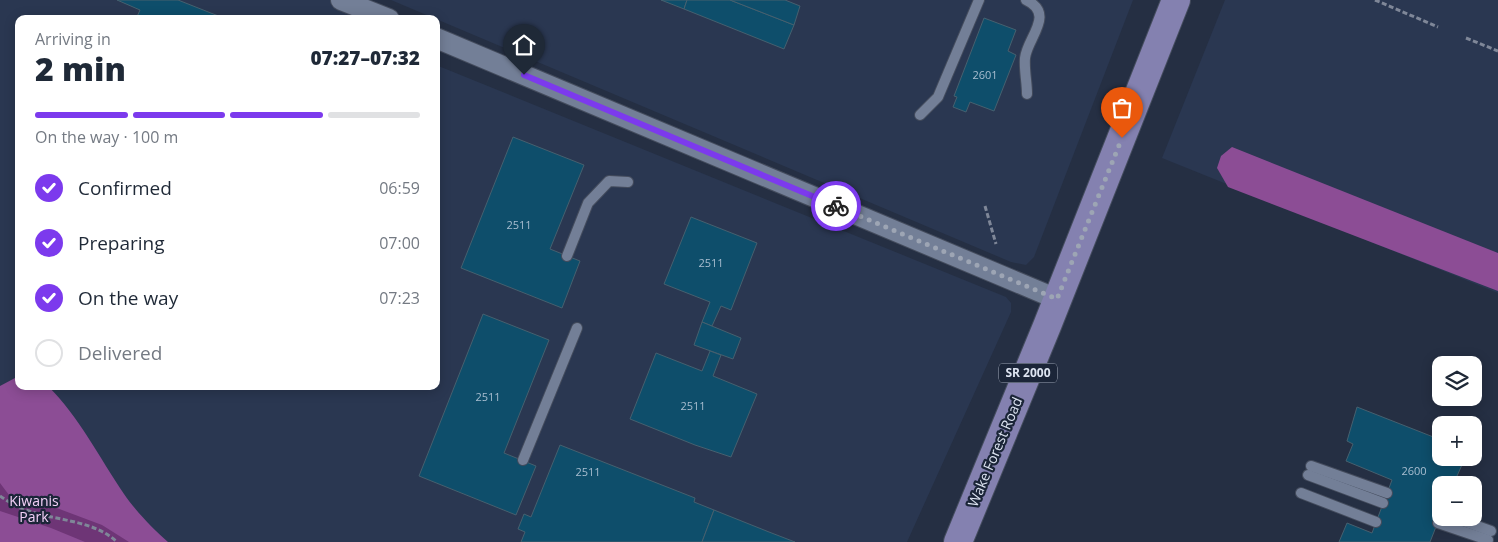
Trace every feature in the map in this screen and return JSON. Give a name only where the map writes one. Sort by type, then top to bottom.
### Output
[{"type":"main road","name":"Wake Forest Road","points":[[958,542],[1176,0]]},
{"type":"street","points":[[341,0],[379,15]]},
{"type":"street","points":[[440,40],[1057,299]]},
{"type":"lane","points":[[920,114],[938,96],[979,0]]},
{"type":"lane","points":[[1026,0],[1034,4],[1040,15],[1037,30],[1025,56],[1027,94]]},
{"type":"lane","points":[[567,256],[588,203],[609,181],[628,182]]},
{"type":"lane","points":[[523,460],[577,328]]},
{"type":"lane","points":[[1383,503],[1310,470],[1387,493]]},
{"type":"lane","points":[[1301,493],[1376,522]]},
{"type":"lane","points":[[1453,526],[1490,536],[1471,526]]},
{"type":"path","points":[[1375,0],[1438,26]]},
{"type":"path","points":[[1466,38],[1498,51]]},
{"type":"path","points":[[985,206],[996,244]]},
{"type":"path","points":[[0,496],[9,503],[32,512],[97,529],[117,542]]},
{"type":"shaded area","points":[[0,0],[370,0],[364,15],[15,15],[15,390],[440,390],[440,67],[1006,297],[1011,303],[1011,312],[907,542],[149,542],[0,450]]},
{"type":"shaded area","points":[[391,0],[1133,0],[1034,257],[1026,265],[1011,262],[440,21],[440,15],[426,15]]},
{"type":"shaded area","points":[[1225,0],[1498,0],[1498,293],[1162,158]]},
{"type":"shaded area","points":[[1232,147],[1498,253],[1498,291],[1228,187],[1217,168],[1221,156]]},
{"type":"shaded area","points":[[15,378],[15,390],[52,390],[79,424],[128,500],[144,519],[168,542],[129,542],[102,525],[54,507],[9,495],[0,483],[0,386]]},
{"type":"shaded area","points":[[0,511],[51,528],[85,542],[0,542]]},
{"type":"green space","name":"Kiwanis Park","points":[[0,449],[151,542],[0,542]]},
{"type":"building","points":[[117,0],[178,0],[216,15],[138,15],[140,10]]},
{"type":"building","points":[[661,0],[687,0],[684,9]]},
{"type":"building","points":[[687,0],[730,0],[794,25],[784,49],[684,9]]},
{"type":"building","points":[[730,0],[785,0],[800,6],[794,25]]},
{"type":"building","points":[[984,18],[1016,30],[1008,51],[1016,55],[994,111],[970,102],[966,112],[953,107],[957,97],[954,96]]},
{"type":"building","points":[[513,137],[584,165],[550,249],[580,261],[562,308],[461,268]]},
{"type":"building","points":[[691,217],[757,243],[731,310],[721,306],[712,326],[702,322],[710,302],[664,284]]},
{"type":"building","points":[[483,314],[549,340],[504,453],[536,466],[516,515],[419,476]]},
{"type":"building","points":[[702,322],[741,338],[733,359],[694,345]]},
{"type":"building","points":[[710,351],[721,355],[713,376],[757,394],[731,457],[630,419],[656,353],[702,371]]},
{"type":"building","points":[[1357,407],[1432,436],[1432,466],[1461,466],[1457,476],[1432,476],[1432,526],[1436,526],[1430,542],[1339,542],[1347,523],[1372,533],[1392,480],[1346,461],[1353,444],[1347,441]]},
{"type":"building","points":[[560,445],[695,498],[694,502],[714,510],[702,542],[521,542],[525,532],[518,529],[524,514],[531,517]]},
{"type":"building","points":[[714,510],[769,532],[795,542],[702,542]]},
{"type":"way so far","points":[[836,206],[1057,299],[1122,138]]},
{"type":"route","points":[[524,75],[836,206]]}]
